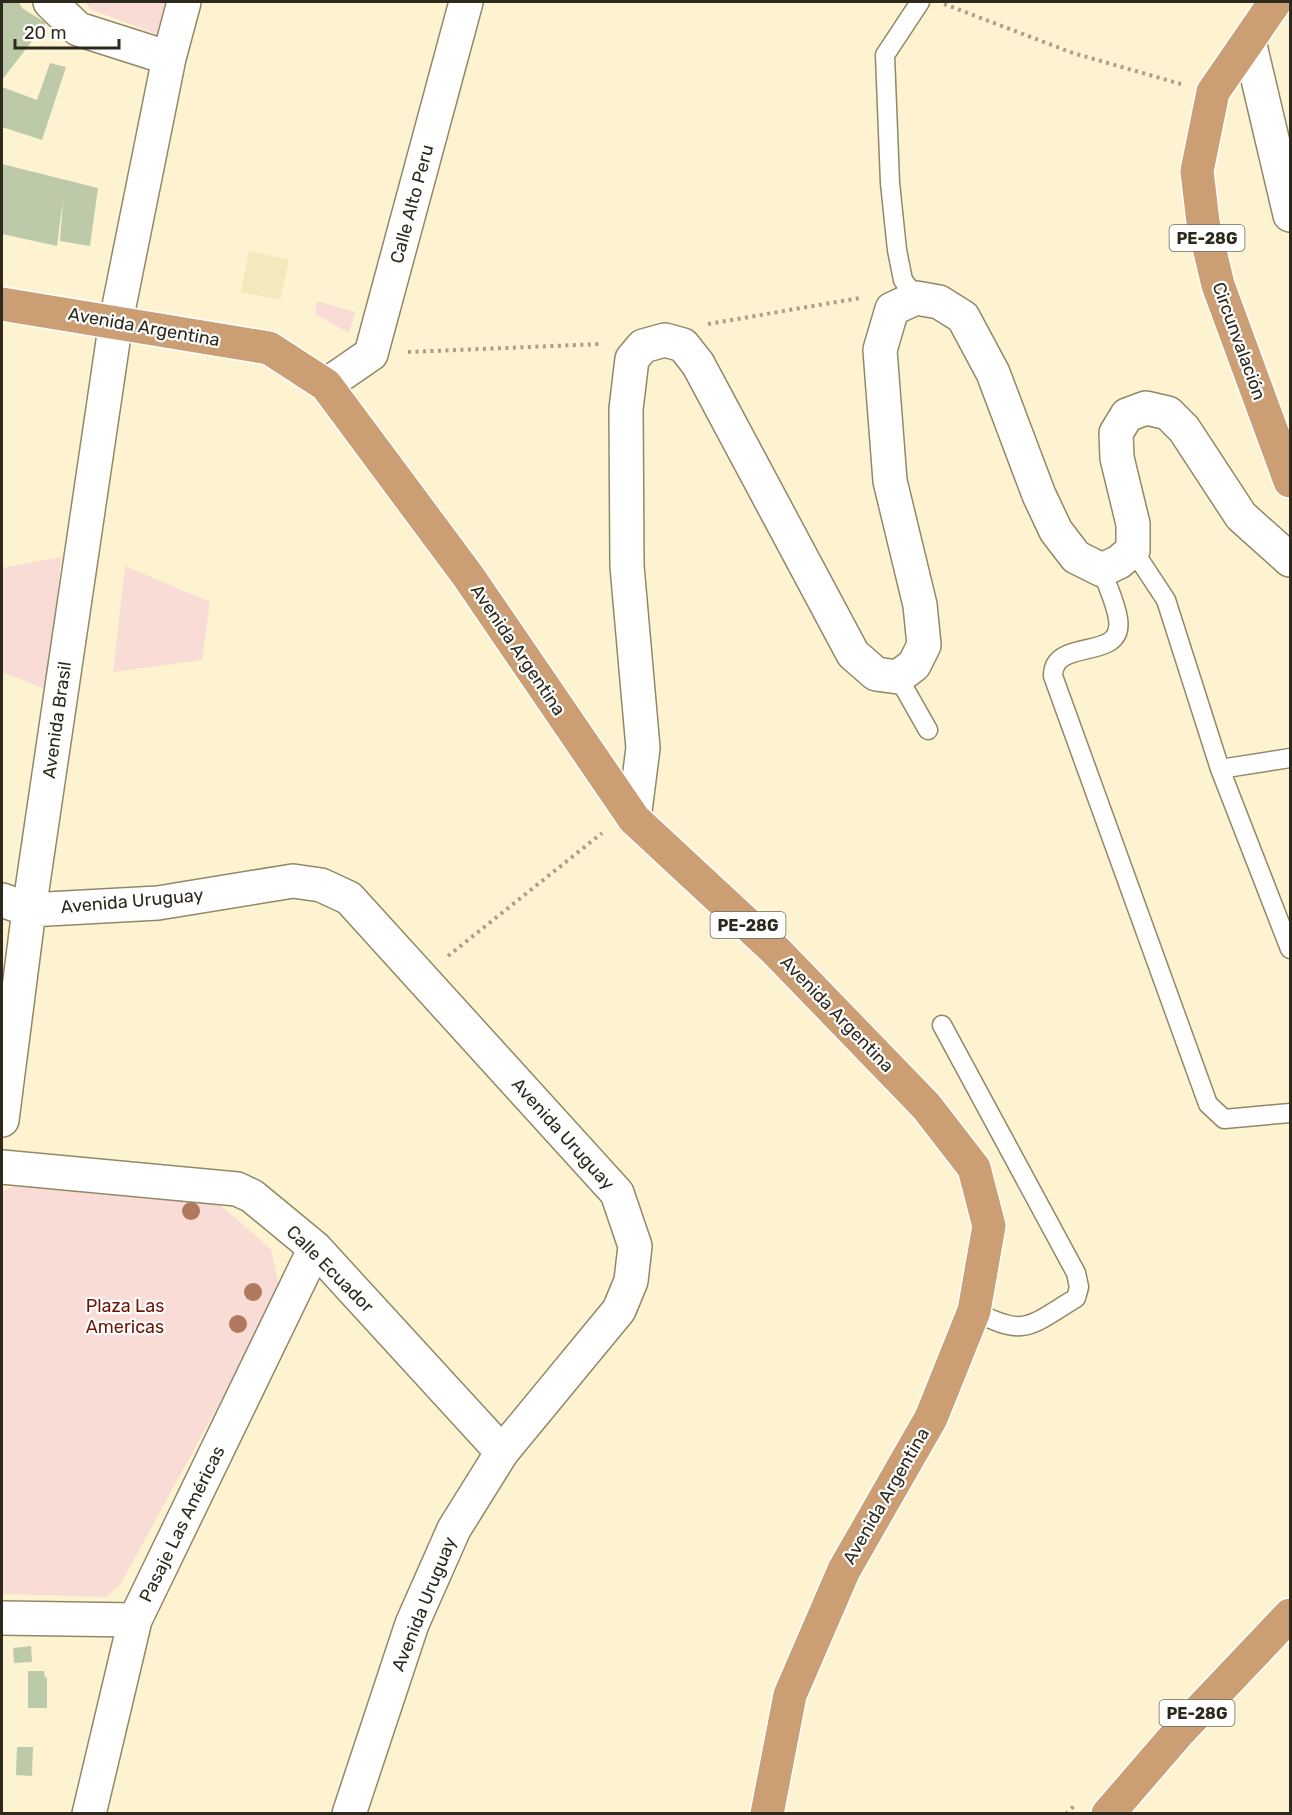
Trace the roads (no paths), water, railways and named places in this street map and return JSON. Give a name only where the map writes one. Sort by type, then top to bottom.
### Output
[{"type":"highway","name":"Circunvalación","points":[[1275,2],[1213,92],[1197,171],[1203,222],[1218,285],[1290,482]]},
{"type":"highway","name":"Avenida Argentina","points":[[2,304],[269,348],[326,385],[468,576],[619,825],[784,959],[926,1106],[974,1168],[989,1226],[974,1311],[931,1418],[844,1570],[790,1695],[767,1814]]},
{"type":"highway","name":"PE-28G","points":[[1108,1814],[1178,1733],[1290,1615]]},
{"type":"street","points":[[50,2],[78,29],[169,58]]},
{"type":"street","name":"Avenida Brasil","points":[[2,1120],[15,905],[116,321],[169,58],[184,2]]},
{"type":"street","name":"Calle Alto Peru","points":[[326,385],[371,354],[466,2]]},
{"type":"street","points":[[1249,40],[1290,215]]},
{"type":"street","points":[[619,825],[644,748],[627,566],[626,409],[632,359],[643,346],[665,340],[683,345],[698,364],[853,654],[876,674],[898,677],[914,665],[924,645],[920,605],[890,481],[880,350],[892,309],[916,298],[939,302],[963,317],[993,373],[1039,495],[1056,531],[1076,557],[1102,570],[1119,562],[1133,550],[1133,524],[1117,458],[1116,433],[1127,415],[1146,408],[1168,413],[1184,429],[1241,516],[1290,560]]},
{"type":"street","name":"Avenida Uruguay","points":[[15,905],[158,903],[293,881],[321,885],[349,898],[617,1193],[635,1246],[631,1281],[619,1310],[502,1452],[454,1528],[412,1624],[349,1814]]},
{"type":"street","name":"Calle Ecuador","points":[[2,1167],[237,1189],[252,1196],[315,1248],[502,1452]]},
{"type":"street","name":"Pasaje Las Américas","points":[[89,1814],[135,1620],[315,1248]]},
{"type":"street","points":[[2,1618],[135,1620]]},
{"type":"lane","points":[[916,298],[903,280],[897,250],[890,183],[885,55],[920,2]]},
{"type":"lane","points":[[1133,550],[1166,600],[1220,769],[1290,949]]},
{"type":"lane","points":[[1102,570],[1119,621],[1116,636],[1108,643],[1059,657],[1053,665],[1053,676],[1208,1104],[1214,1113],[1224,1119],[1290,1113]]},
{"type":"lane","points":[[898,677],[928,730]]},
{"type":"lane","points":[[1220,769],[1290,758]]},
{"type":"lane","points":[[942,1025],[1076,1274],[1079,1287],[1076,1298],[1029,1326],[1002,1325],[974,1311]]},
{"type":"park label","name":"Plaza Las Americas","points":[[125,1316]]}]
